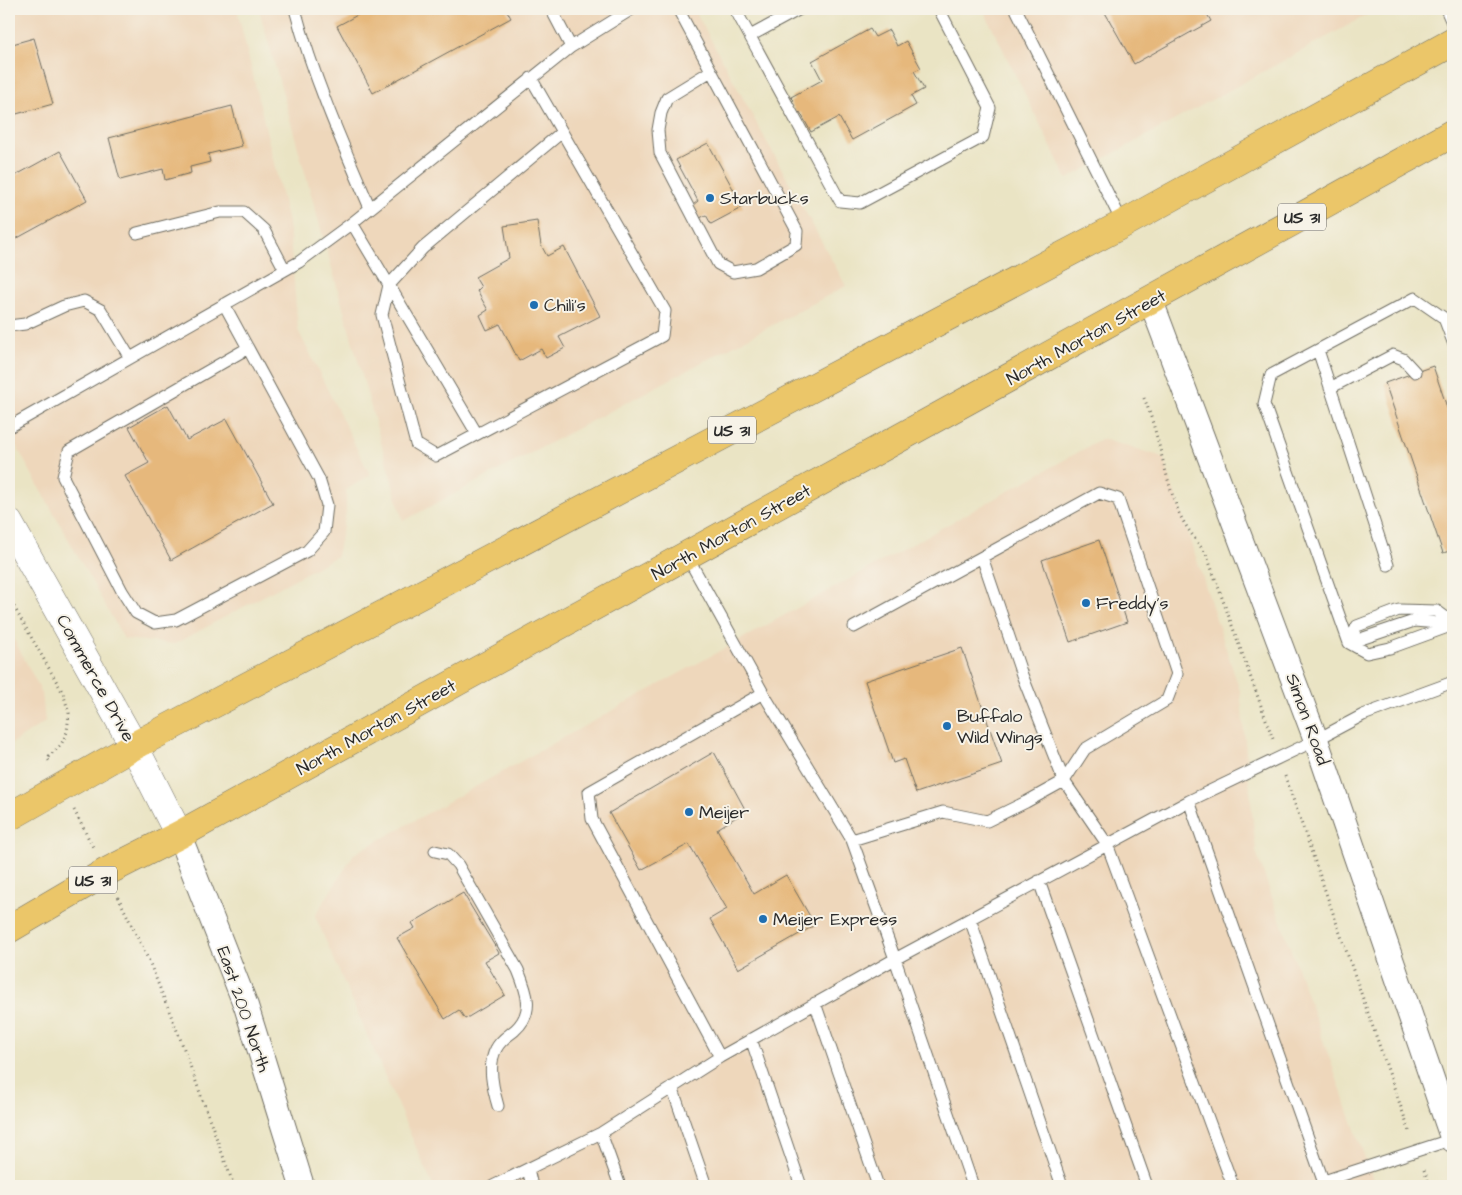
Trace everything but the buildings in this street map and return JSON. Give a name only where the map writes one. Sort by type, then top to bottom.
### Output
[{"type":"main road","name":"US 31","points":[[9,817],[134,746],[1123,224],[1453,42]]},
{"type":"main road","name":"North Morton Street","points":[[9,929],[106,872],[180,835],[1453,133]]},
{"type":"street","name":"Simon Road","points":[[1151,301],[1316,740],[1453,1139]]},
{"type":"street","name":"Commerce Drive","points":[[9,523],[134,746],[180,835]]},
{"type":"street","name":"East 200 North","points":[[180,835],[246,1006],[302,1186]]},
{"type":"lane","points":[[295,9],[307,50],[341,141],[370,208]]},
{"type":"lane","points":[[551,9],[571,46]]},
{"type":"lane","points":[[9,427],[299,262],[352,223],[571,46],[632,9]]},
{"type":"lane","points":[[678,9],[797,231],[796,245],[756,268],[733,272],[718,264],[660,153],[658,130],[661,113],[667,98],[711,71]]},
{"type":"lane","points":[[735,9],[840,201],[860,203],[983,137],[990,108],[939,9]]},
{"type":"lane","points":[[750,36],[800,9]]},
{"type":"lane","points":[[1016,9],[1123,224]]},
{"type":"lane","points":[[1446,9],[1453,25]]},
{"type":"lane","points":[[531,78],[665,311],[662,336],[436,456],[416,444],[382,315],[389,285],[424,248],[562,132]]},
{"type":"lane","points":[[137,233],[220,212],[244,212],[264,230],[285,270]]},
{"type":"lane","points":[[352,223],[477,434]]},
{"type":"lane","points":[[1453,342],[1444,318],[1415,298],[1271,375],[1264,404],[1349,643],[1367,653],[1390,648],[1453,624]]},
{"type":"lane","points":[[9,326],[25,324],[64,306],[84,301],[101,310],[130,358]]},
{"type":"lane","points":[[224,304],[248,348],[319,479],[327,505],[324,532],[307,551],[176,620],[155,623],[136,613],[122,591],[63,477],[69,451],[248,348]]},
{"type":"lane","points":[[1318,350],[1388,566]]},
{"type":"lane","points":[[1330,388],[1393,355],[1404,359],[1415,372]]},
{"type":"lane","points":[[852,840],[943,812],[987,821],[1026,802],[1064,781],[1085,749],[1167,700],[1177,674],[1118,499],[1099,493],[854,627]]},
{"type":"lane","points":[[687,556],[763,693],[852,840],[973,1186]]},
{"type":"lane","points":[[982,557],[1022,674],[1064,781],[1108,844],[1234,1186]]},
{"type":"lane","points":[[1349,643],[1414,621],[1453,624]]},
{"type":"lane","points":[[493,1186],[601,1133],[720,1056],[895,959],[1189,801],[1316,740],[1363,715],[1453,682]]},
{"type":"lane","points":[[720,1056],[592,819],[589,792],[763,693]]},
{"type":"lane","points":[[1189,801],[1325,1184],[1453,1139]]},
{"type":"lane","points":[[435,851],[448,854],[458,865],[518,970],[526,988],[528,1000],[527,1013],[522,1023],[504,1038],[495,1049],[492,1064],[493,1088],[498,1106]]},
{"type":"lane","points":[[1039,881],[1147,1186]]},
{"type":"lane","points":[[970,919],[1062,1186]]},
{"type":"lane","points":[[815,1004],[878,1186]]},
{"type":"lane","points":[[751,1039],[801,1186]]},
{"type":"lane","points":[[672,1087],[706,1186]]},
{"type":"lane","points":[[601,1133],[620,1186]]},
{"type":"lane","points":[[528,1169],[532,1186]]},
{"type":"path","points":[[1144,398],[1150,412],[1160,453],[1181,516],[1207,556],[1249,672]]},
{"type":"path","points":[[1310,848],[1391,1080]]},
{"type":"path","points":[[149,961],[180,1038],[234,1186]]},
{"type":"shaded area","points":[[9,9],[237,9],[289,226],[298,330],[370,475],[346,490],[346,511],[337,556],[175,644],[124,639],[9,433]]},
{"type":"shaded area","points":[[259,9],[694,9],[846,286],[403,521]]},
{"type":"shaded area","points":[[983,9],[1378,9],[1067,179]]},
{"type":"shaded area","points":[[1102,439],[1163,457],[1240,691],[1256,852],[1375,1186],[433,1186],[315,916],[354,854]]},
{"type":"shaded area","points":[[9,630],[42,693],[45,722],[9,745]]},
{"type":"place","name":"Starbucks","points":[[710,198]]},
{"type":"place","name":"Chili's","points":[[534,305]]},
{"type":"place","name":"Freddy's","points":[[1086,603]]},
{"type":"place","name":"Buffalo Wild Wings","points":[[947,726]]},
{"type":"place","name":"Meijer","points":[[689,812]]},
{"type":"place","name":"Meijer Express","points":[[763,919]]}]
